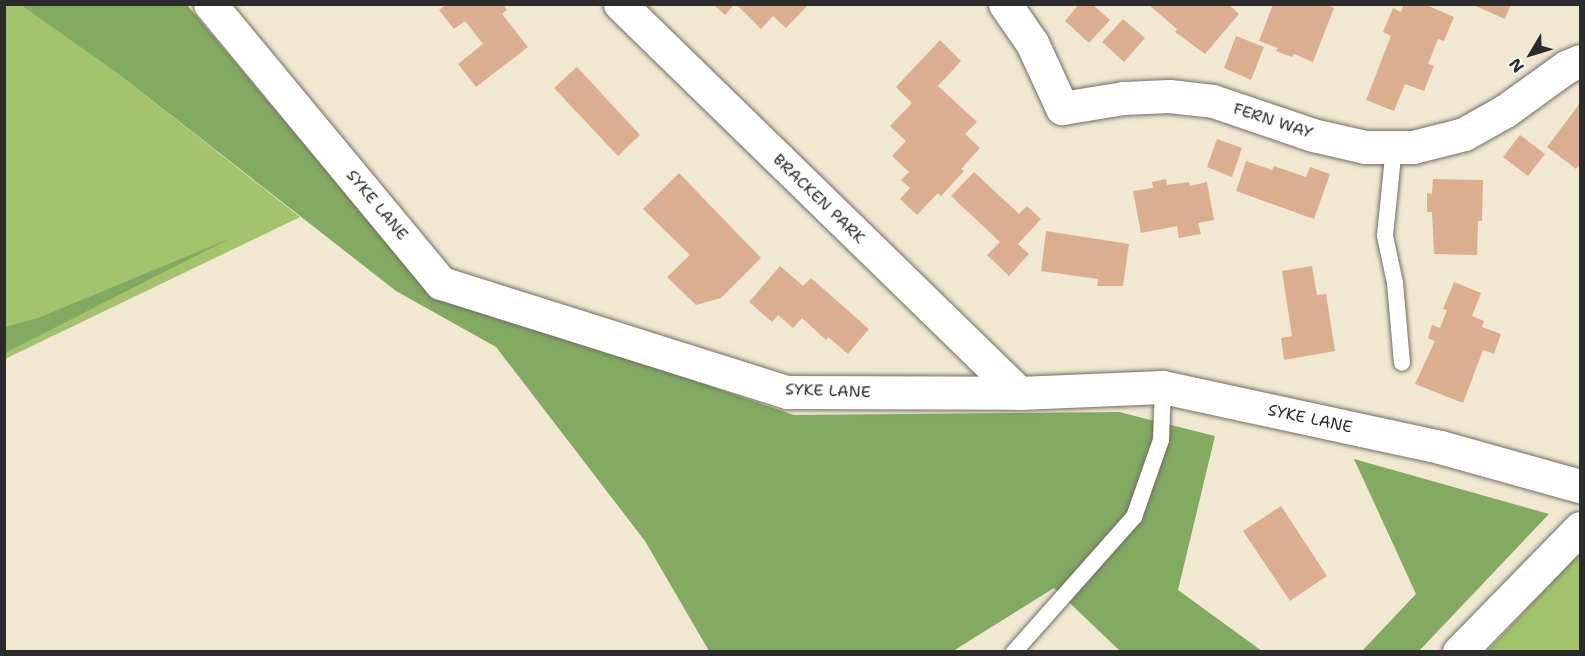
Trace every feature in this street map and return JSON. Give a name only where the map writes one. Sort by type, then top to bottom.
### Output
[{"type":"street","name":"SYKE LANE","points":[[210,4],[441,283],[787,392],[1018,393],[1163,387],[1440,447],[1581,486]]},
{"type":"street","name":"BRACKEN PARK","points":[[620,4],[1018,393]]},
{"type":"street","name":"FERN WAY","points":[[1005,4],[1032,43],[1062,108],[1123,98],[1169,96],[1213,101],[1313,135],[1365,147],[1413,147],[1464,134],[1505,111],[1566,67],[1581,61]]},
{"type":"street","points":[[1459,651],[1581,528]]},
{"type":"lane","points":[[1394,147],[1385,236],[1395,283],[1402,363]]},
{"type":"lane","points":[[1014,651],[1134,517],[1161,440],[1163,387]]},
{"type":"green space","points":[[21,4],[117,73],[300,217],[5,359],[4,5]]},
{"type":"green space","points":[[21,5],[187,5],[425,288],[794,415],[1119,412],[1215,436],[1178,590],[1262,651],[1120,651],[1054,588],[953,651],[709,651],[645,541],[496,347],[396,291],[117,73]]},
{"type":"green space","points":[[231,238],[5,353],[5,327],[38,318]]},
{"type":"green space","points":[[1354,459],[1549,514],[1419,651],[1362,651],[1416,594]]},
{"type":"green space","points":[[1580,553],[1580,651],[1487,651]]},
{"type":"building","points":[[447,4],[503,4],[507,10],[502,14],[528,47],[476,87],[458,64],[483,44],[465,21],[454,29],[439,10]]},
{"type":"building","points":[[713,4],[735,4],[725,15]]},
{"type":"building","points":[[736,4],[809,4],[786,28],[773,16],[761,29]]},
{"type":"building","points":[[1079,4],[1092,4],[1110,20],[1089,43],[1065,21]]},
{"type":"building","points":[[1273,4],[1326,4],[1334,8],[1313,62],[1294,54],[1292,57],[1276,51],[1278,48],[1259,41]]},
{"type":"building","points":[[1404,4],[1424,4],[1454,17],[1444,41],[1438,39],[1428,64],[1434,66],[1424,91],[1405,84],[1394,111],[1366,100],[1391,36],[1383,32],[1393,8],[1401,12]]},
{"type":"building","points":[[1471,4],[1511,4],[1505,19]]},
{"type":"building","points":[[1149,5],[1229,5],[1239,14],[1205,54],[1175,32],[1177,29]]},
{"type":"building","points":[[1123,19],[1145,38],[1124,62],[1102,42]]},
{"type":"building","points":[[1236,36],[1264,47],[1251,80],[1224,68]]},
{"type":"building","points":[[940,40],[961,61],[938,86],[977,122],[965,134],[980,148],[961,169],[964,171],[941,196],[938,193],[917,215],[900,199],[910,188],[901,180],[909,172],[892,156],[906,141],[890,126],[912,103],[896,87]]},
{"type":"building","points":[[577,67],[640,135],[618,156],[554,88]]},
{"type":"building","points":[[1580,103],[1580,164],[1576,169],[1547,147]]},
{"type":"building","points":[[1520,135],[1545,154],[1528,176],[1503,157]]},
{"type":"building","points":[[1217,139],[1242,148],[1232,177],[1207,167]]},
{"type":"building","points":[[1246,161],[1272,170],[1274,166],[1306,177],[1310,167],[1330,174],[1314,219],[1236,191]]},
{"type":"building","points":[[974,172],[1019,214],[1027,206],[1041,219],[1018,244],[1029,254],[1009,276],[987,255],[1000,242],[951,196]]},
{"type":"building","points":[[679,173],[761,258],[721,298],[696,305],[667,277],[690,255],[643,209]]},
{"type":"building","points":[[1166,179],[1167,185],[1189,182],[1190,186],[1207,182],[1214,220],[1198,223],[1201,234],[1179,238],[1177,226],[1141,233],[1133,191],[1153,188],[1152,182]]},
{"type":"building","points":[[1433,179],[1483,180],[1482,221],[1478,221],[1477,255],[1434,254],[1432,212],[1427,212],[1427,193],[1432,194]]},
{"type":"building","points":[[1046,231],[1129,244],[1123,286],[1097,286],[1098,279],[1041,271]]},
{"type":"building","points":[[780,266],[803,286],[811,278],[869,329],[848,354],[828,337],[826,340],[802,318],[793,328],[778,315],[772,322],[749,302]]},
{"type":"building","points":[[1312,266],[1317,295],[1326,294],[1335,351],[1284,360],[1281,338],[1292,336],[1282,271]]},
{"type":"building","points":[[1454,282],[1481,293],[1472,316],[1484,321],[1482,327],[1501,334],[1494,354],[1483,350],[1463,403],[1415,384],[1435,341],[1428,338],[1432,325],[1440,328],[1447,310],[1443,309]]},
{"type":"building","points":[[1281,506],[1327,576],[1290,601],[1243,531]]}]
